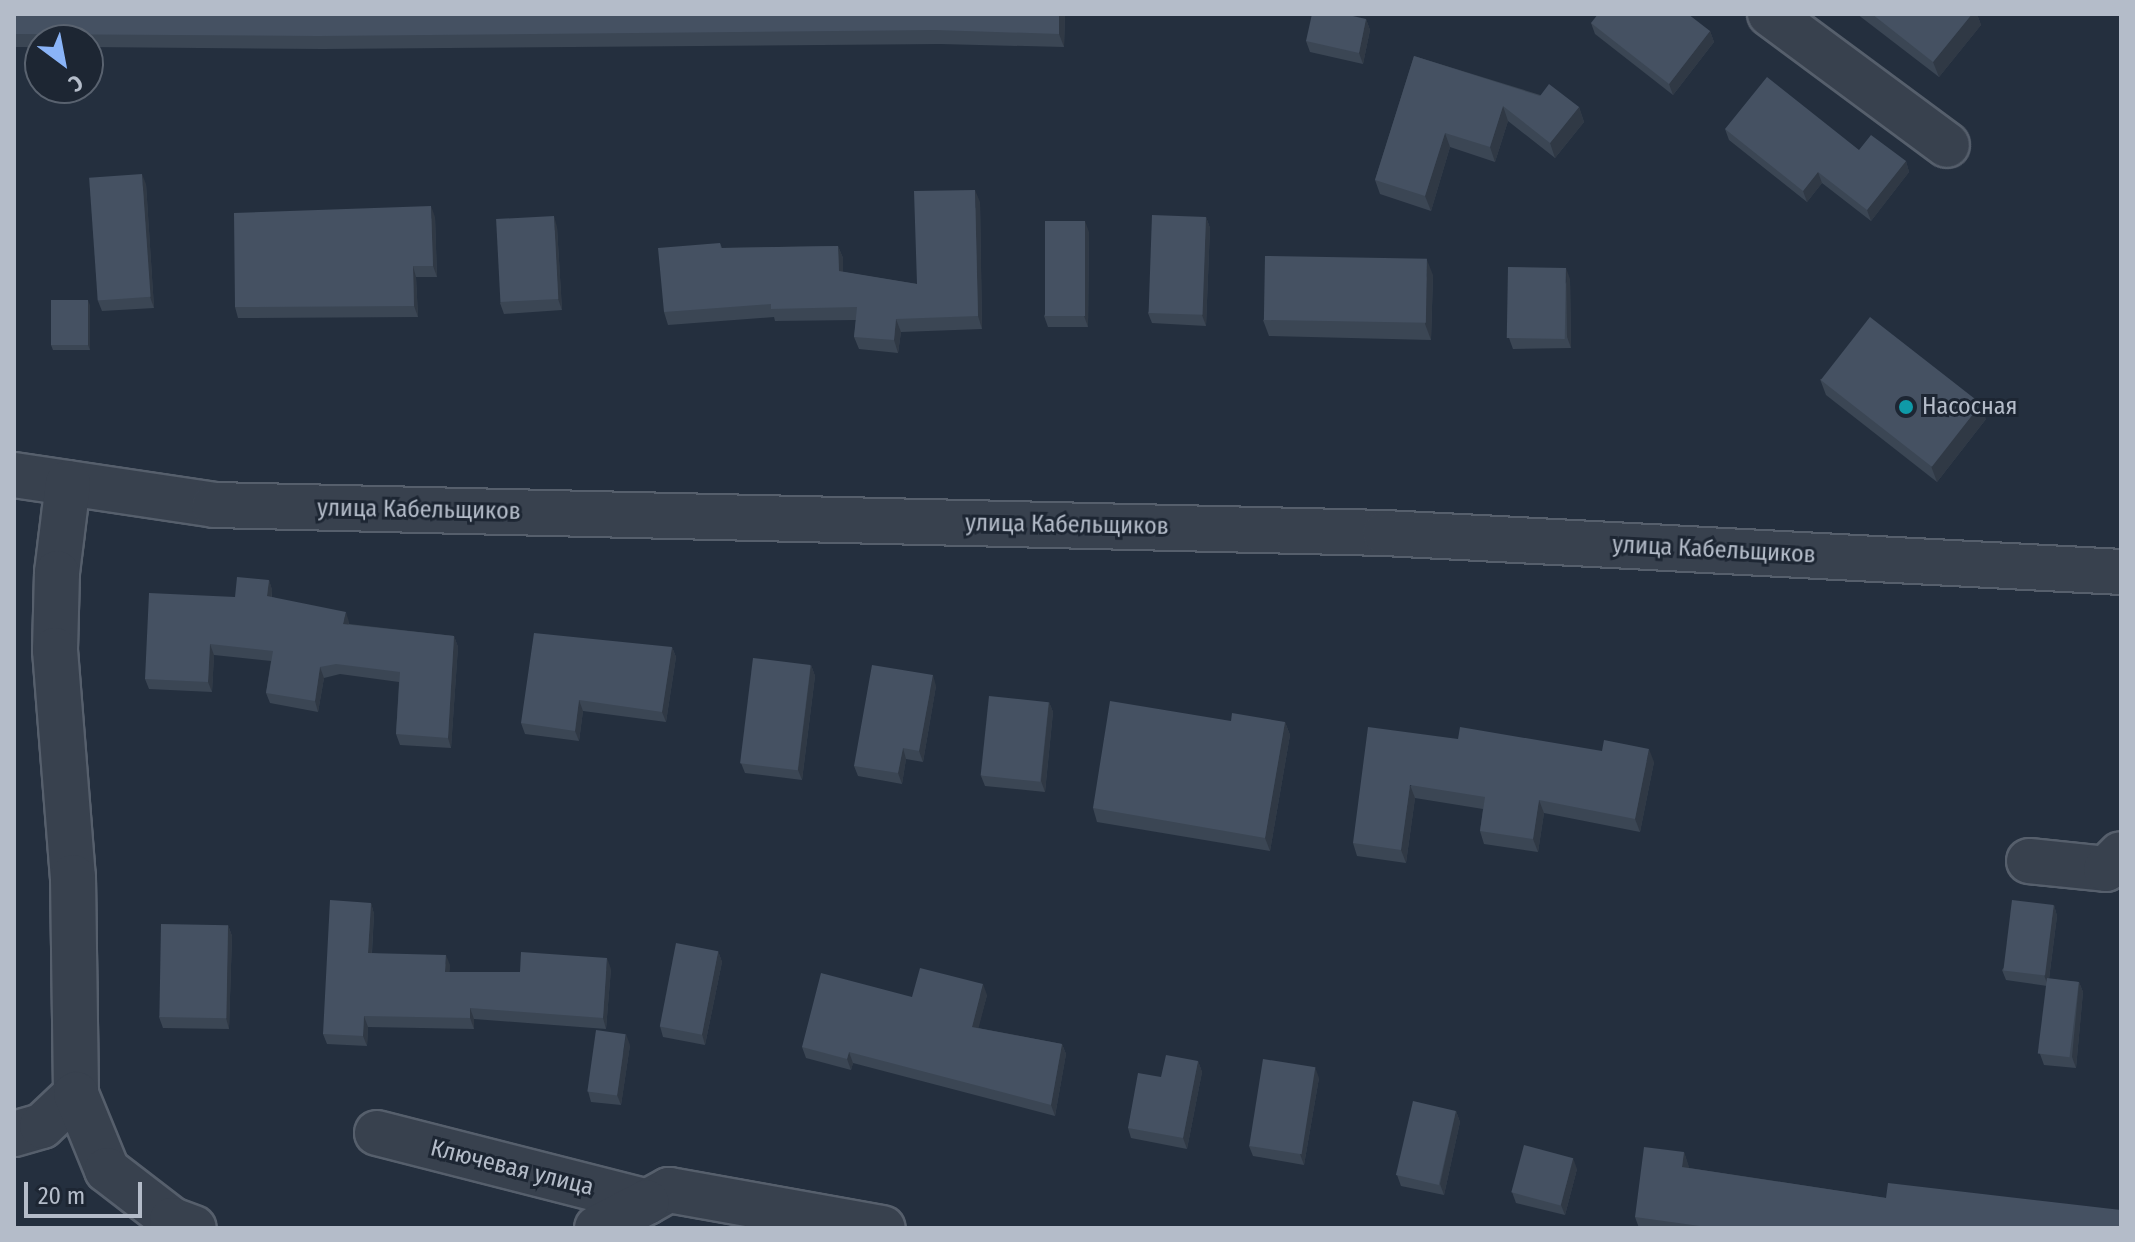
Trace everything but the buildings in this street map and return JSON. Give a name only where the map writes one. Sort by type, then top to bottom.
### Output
[{"type":"street","points":[[1770,14],[1947,145]]},
{"type":"street","name":"улица Кабельщиков","points":[[14,475],[214,505],[1385,533],[2121,572]]},
{"type":"street","points":[[68,483],[57,573],[55,650],[73,877],[76,1094],[107,1170],[172,1220],[194,1228]]},
{"type":"street","points":[[2029,861],[2106,869],[2121,854]]},
{"type":"street","points":[[14,1134],[42,1126],[76,1094]]},
{"type":"street","name":"Ключевая улица","points":[[377,1133],[647,1202]]},
{"type":"street","name":"Ключевая улица","points":[[597,1228],[669,1190],[883,1228]]},
{"type":"place","name":"Насосная","points":[[1906,407]]}]
